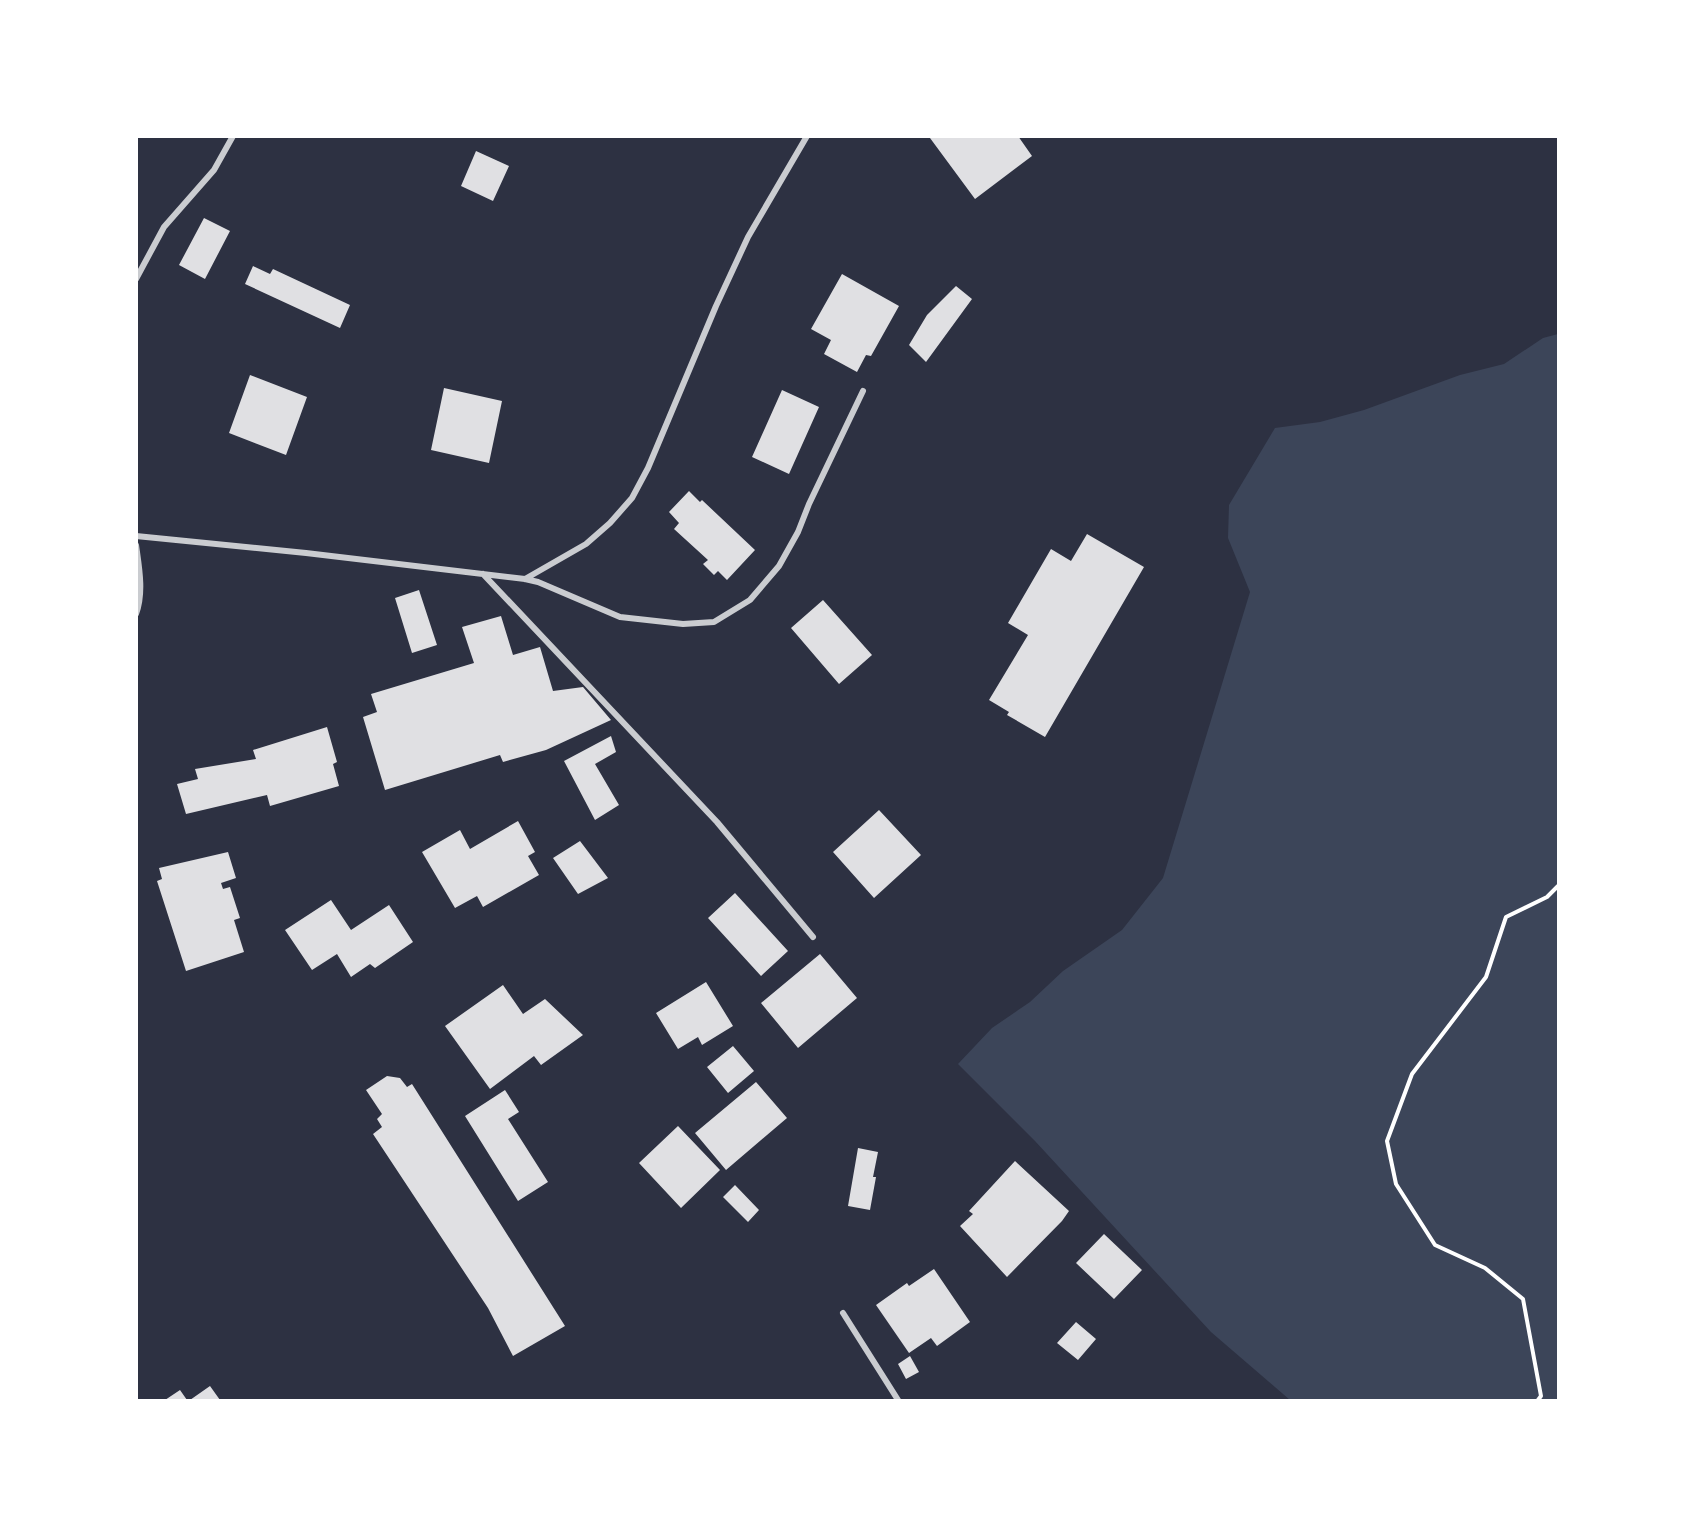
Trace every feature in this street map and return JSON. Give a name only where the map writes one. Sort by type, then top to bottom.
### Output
[{"type":"street","points":[[136,279],[164,227],[214,170],[233,136]]},
{"type":"street","points":[[525,579],[586,544],[610,523],[632,498],[648,468],[716,306],[748,237],[807,136]]},
{"type":"street","points":[[136,536],[525,579],[538,582],[620,617],[682,624],[714,622],[750,600],[779,566],[798,532],[863,391]]},
{"type":"street","points":[[136,545],[140,579],[139,607],[136,614]]},
{"type":"street","points":[[483,574],[717,822],[813,937]]},
{"type":"street","points":[[843,1313],[898,1401]]},
{"type":"path","points":[[1538,1401],[1541,1396],[1523,1299],[1485,1268],[1435,1245],[1396,1184],[1387,1141],[1412,1074],[1486,976],[1506,917],[1547,897],[1558,886]]},
{"type":"shaded area","points":[[1558,334],[1558,1400],[1290,1400],[1211,1332],[1035,1141],[958,1064],[992,1028],[1030,1002],[1063,971],[1122,930],[1163,878],[1250,592],[1228,538],[1229,505],[1275,428],[1320,422],[1364,410],[1460,375],[1504,364],[1543,338]]},
{"type":"building","points":[[932,136],[1018,136],[1032,156],[975,199],[930,138]]},
{"type":"building","points":[[476,151],[509,166],[493,201],[461,186]]},
{"type":"building","points":[[204,218],[230,231],[205,279],[179,265]]},
{"type":"building","points":[[253,266],[270,274],[273,269],[350,305],[340,328],[245,284]]},
{"type":"building","points":[[842,274],[899,306],[871,356],[866,355],[857,372],[824,354],[831,340],[811,329]]},
{"type":"building","points":[[956,286],[972,299],[926,362],[909,345],[927,315]]},
{"type":"building","points":[[250,375],[307,397],[286,455],[229,433]]},
{"type":"building","points":[[444,388],[502,401],[489,463],[431,450]]},
{"type":"building","points":[[782,390],[819,407],[789,474],[752,457]]},
{"type":"building","points":[[689,491],[700,502],[702,500],[755,550],[727,580],[718,571],[714,575],[703,564],[708,560],[674,529],[679,523],[669,512]]},
{"type":"building","points":[[1087,534],[1144,567],[1045,737],[1007,715],[1009,712],[989,700],[1028,635],[1008,623],[1051,549],[1071,561]]},
{"type":"building","points":[[419,590],[437,645],[412,653],[395,598]]},
{"type":"building","points":[[823,600],[872,655],[839,684],[791,628]]},
{"type":"building","points":[[501,616],[513,655],[540,647],[553,691],[583,687],[611,720],[546,750],[503,762],[500,755],[385,790],[363,717],[377,712],[371,694],[474,663],[462,627]]},
{"type":"building","points":[[327,727],[337,762],[333,764],[339,786],[270,806],[267,795],[186,814],[177,784],[198,779],[195,769],[256,759],[253,750]]},
{"type":"building","points":[[611,736],[616,752],[595,764],[619,805],[595,820],[564,761]]},
{"type":"building","points":[[879,810],[921,855],[874,898],[833,852]]},
{"type":"building","points":[[518,821],[535,852],[528,856],[539,875],[483,907],[477,896],[455,908],[422,852],[460,830],[470,849]]},
{"type":"building","points":[[580,841],[608,878],[578,894],[553,858]]},
{"type":"building","points":[[228,852],[236,878],[221,883],[223,889],[230,887],[240,918],[234,920],[244,952],[186,971],[157,881],[162,879],[159,868]]},
{"type":"building","points":[[735,893],[788,951],[761,976],[708,918]]},
{"type":"building","points":[[331,900],[351,930],[389,905],[413,942],[375,968],[370,964],[351,977],[337,954],[312,970],[285,930]]},
{"type":"building","points":[[820,954],[857,998],[798,1048],[761,1003]]},
{"type":"building","points":[[706,982],[733,1026],[702,1045],[698,1037],[678,1049],[656,1013]]},
{"type":"building","points":[[503,985],[523,1014],[545,999],[583,1035],[541,1065],[534,1056],[490,1089],[445,1026]]},
{"type":"building","points":[[733,1046],[754,1071],[728,1093],[707,1067]]},
{"type":"building","points":[[387,1076],[400,1078],[407,1087],[412,1084],[565,1326],[513,1356],[488,1308],[373,1134],[382,1127],[377,1119],[382,1114],[366,1090]]},
{"type":"building","points":[[756,1082],[787,1118],[726,1170],[695,1133]]},
{"type":"building","points":[[505,1090],[519,1112],[508,1119],[548,1182],[518,1201],[465,1116]]},
{"type":"building","points":[[678,1126],[720,1170],[681,1208],[639,1163]]},
{"type":"building","points":[[858,1148],[878,1152],[870,1210],[848,1206]]},
{"type":"building","points":[[1015,1161],[1069,1211],[1007,1277],[960,1226],[973,1214],[969,1211]]},
{"type":"building","points":[[735,1185],[759,1210],[748,1222],[723,1197]]},
{"type":"building","points":[[1104,1234],[1142,1270],[1114,1299],[1076,1263]]},
{"type":"building","points":[[934,1269],[970,1322],[937,1346],[931,1338],[909,1353],[876,1305],[907,1283],[909,1286]]},
{"type":"building","points":[[1076,1322],[1096,1339],[1078,1360],[1057,1343]]},
{"type":"building","points":[[910,1356],[919,1372],[906,1379],[898,1364]]},
{"type":"building","points":[[210,1386],[220,1400],[190,1400]]},
{"type":"building","points":[[180,1390],[187,1400],[165,1400]]}]
